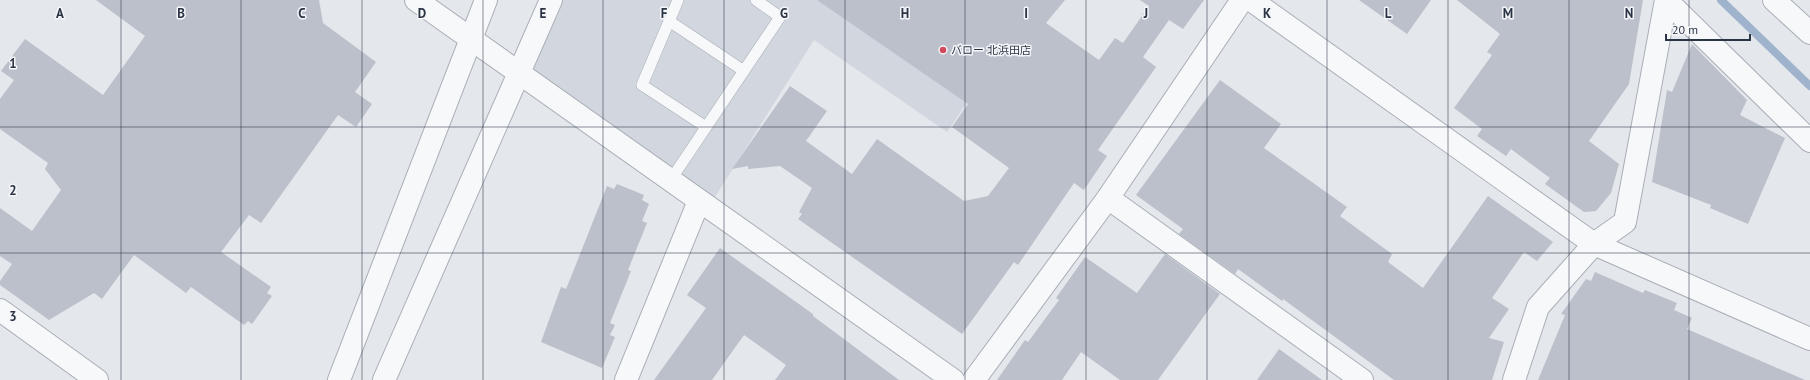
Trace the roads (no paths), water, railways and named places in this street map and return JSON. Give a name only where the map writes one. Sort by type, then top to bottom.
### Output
[{"type":"street","points":[[416,0],[952,380]]},
{"type":"street","points":[[339,380],[486,0]]},
{"type":"street","points":[[384,380],[551,0]]},
{"type":"street","points":[[974,380],[1108,198],[1242,0]]},
{"type":"street","points":[[1251,0],[1594,244],[1810,339]]},
{"type":"street","points":[[1514,380],[1538,307],[1594,244],[1625,222],[1666,0]]},
{"type":"street","points":[[1666,0],[1810,141]]},
{"type":"street","points":[[1775,1],[1810,33]]},
{"type":"street","points":[[1108,198],[1362,380]]},
{"type":"street","points":[[626,380],[698,201]]},
{"type":"street","points":[[0,310],[77,374],[97,380]]},
{"type":"lane","points":[[678,0],[642,85],[706,127]]},
{"type":"lane","points":[[670,181],[780,17],[756,0]]},
{"type":"lane","points":[[669,21],[744,71]]},
{"type":"waterway","points":[[1721,0],[1810,86]]},
{"type":"place","name":"バロー 北浜田店","points":[[943,50]]}]
